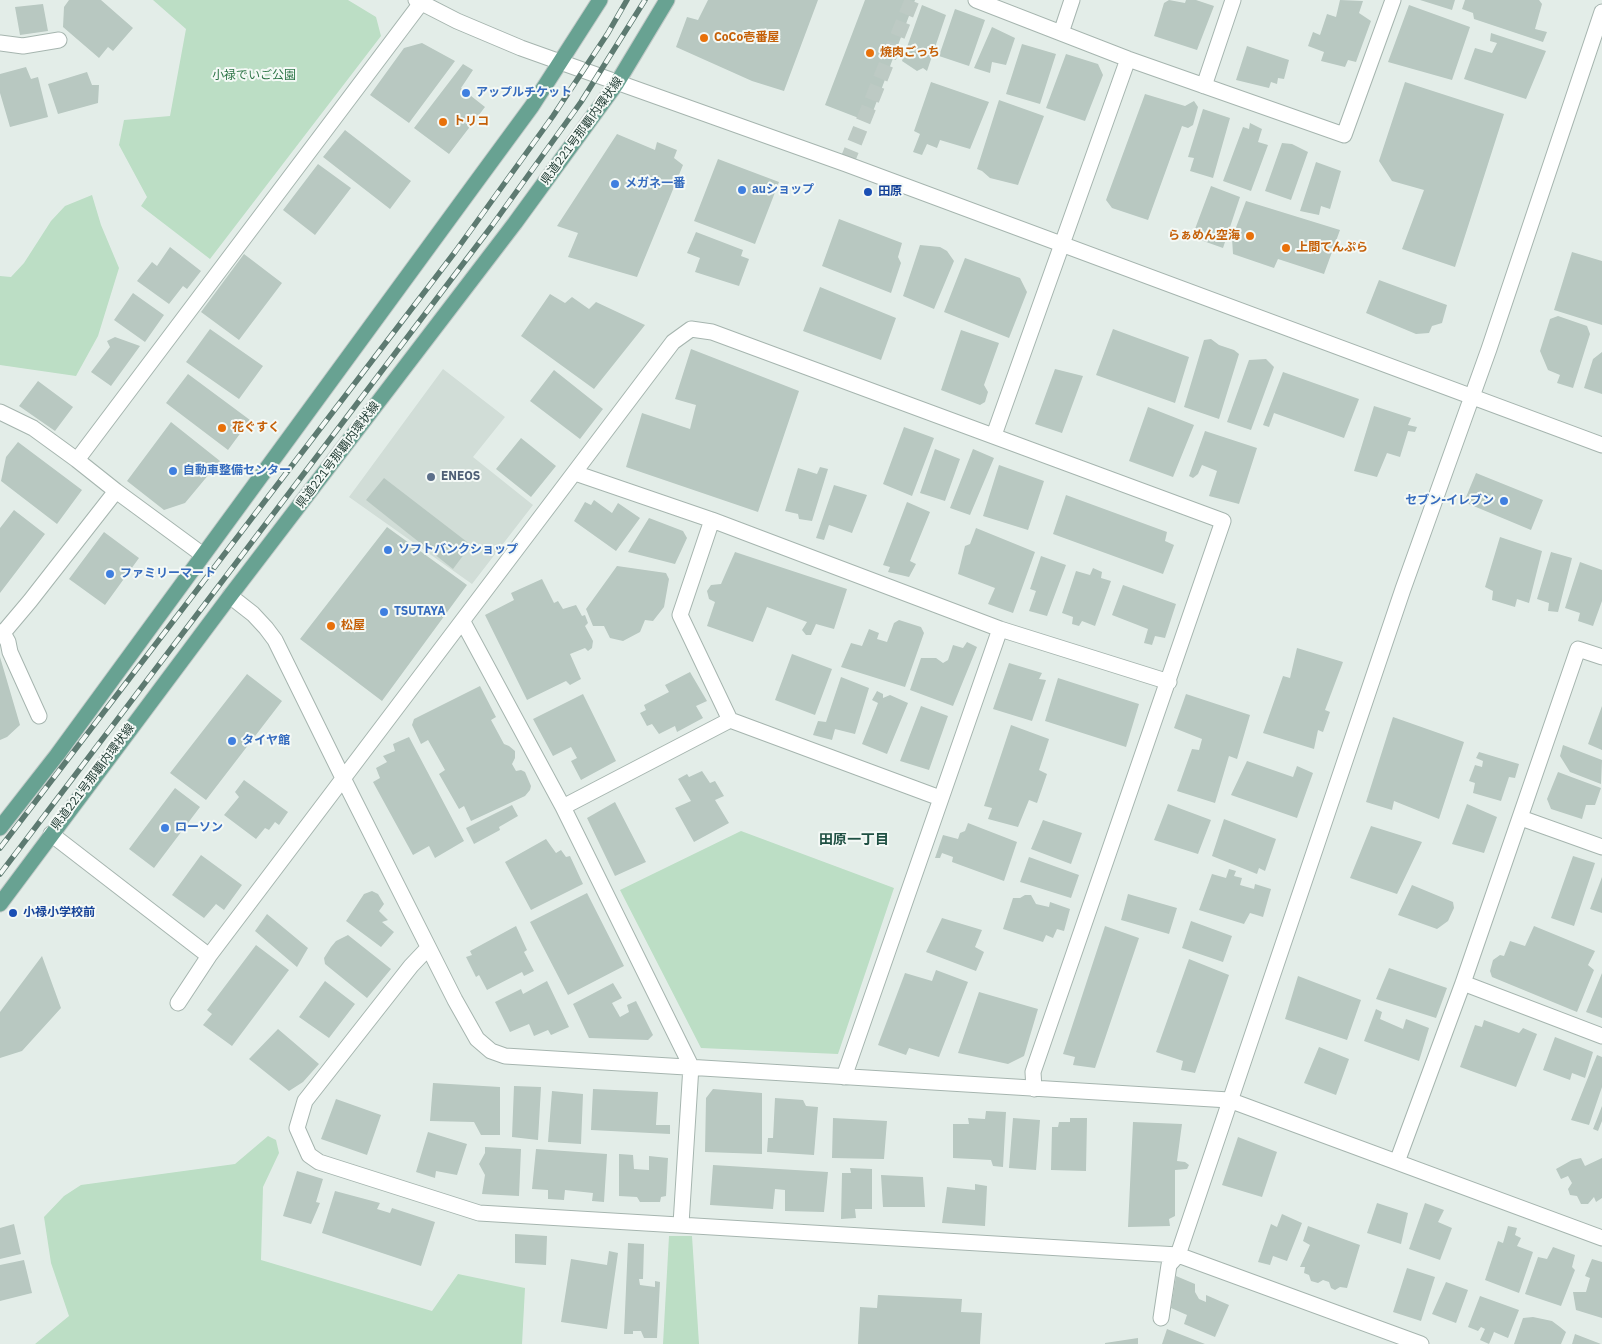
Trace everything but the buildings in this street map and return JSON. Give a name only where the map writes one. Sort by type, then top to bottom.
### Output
[{"type":"main road","points":[[0,828],[56,755],[474,185],[560,63],[600,0]]},
{"type":"main road","name":"県道221号那覇内環状線","points":[[0,904],[230,596],[515,223],[617,83],[667,0]]},
{"type":"street","points":[[976,0],[1128,59],[1344,134],[1393,0]]},
{"type":"street","points":[[1061,32],[1072,0]]},
{"type":"street","points":[[1204,86],[1233,0]]},
{"type":"street","points":[[77,460],[418,2],[504,42],[560,63],[837,161],[1602,445]]},
{"type":"street","points":[[1161,1318],[1169,1264],[1178,1255],[1400,598],[1495,330],[1602,12]]},
{"type":"street","points":[[0,43],[23,46],[59,40]]},
{"type":"street","points":[[994,435],[1128,59]]},
{"type":"street","points":[[178,1003],[209,956],[673,342],[691,329],[712,332],[1223,521],[1033,1072],[1034,1089]]},
{"type":"street","points":[[0,412],[33,428],[203,555]]},
{"type":"street","points":[[575,473],[712,520],[1000,629],[1169,682]]},
{"type":"street","points":[[39,716],[1,633],[30,601],[116,491]]},
{"type":"street","points":[[712,520],[680,615],[730,720],[940,798]]},
{"type":"street","points":[[230,596],[253,614],[275,640],[428,948],[477,1039],[491,1051],[506,1056],[1229,1100],[1602,1238]]},
{"type":"street","points":[[463,622],[563,807],[691,1066],[681,1224]]},
{"type":"street","points":[[844,1077],[1000,629]]},
{"type":"street","points":[[1397,1162],[1463,983],[1578,648],[1602,657]]},
{"type":"street","points":[[563,807],[730,720]]},
{"type":"street","points":[[1521,818],[1602,847]]},
{"type":"street","points":[[51,834],[209,956]]},
{"type":"street","points":[[428,948],[411,966],[305,1101],[297,1128],[309,1155],[320,1162],[479,1213],[1178,1255],[1421,1344]]},
{"type":"street","points":[[1463,983],[1602,1036]]},
{"type":"shaded area","name":"ENEOS","points":[[443,369],[505,417],[473,457],[533,505],[472,584],[349,497]]},
{"type":"green space","name":"小禄でいご公園","points":[[153,0],[348,0],[376,17],[381,36],[210,259],[141,206],[147,197],[119,145],[124,120],[170,116],[186,29]]},
{"type":"green space","points":[[92,195],[101,225],[119,268],[98,336],[76,376],[0,365],[0,276],[11,277],[24,263],[51,221],[65,206]]},
{"type":"green space","points":[[741,831],[894,888],[838,1054],[701,1048],[620,890]]},
{"type":"green space","points":[[268,1136],[276,1140],[279,1153],[263,1187],[261,1260],[432,1311],[458,1274],[525,1288],[522,1344],[35,1344],[69,1316],[51,1263],[44,1217],[64,1196],[81,1185],[235,1164]]},
{"type":"green space","points":[[669,1236],[692,1236],[699,1344],[663,1344]]},
{"type":"tunnel","points":[[846,164],[912,0]]},
{"type":"railway","points":[[0,848],[455,252],[553,116],[608,33],[627,0]]},
{"type":"railway","points":[[0,874],[491,227],[581,102],[645,0]]},
{"type":"place","name":"CoCo壱番屋","points":[[704,38]]},
{"type":"place","name":"焼肉ごっち","points":[[870,53]]},
{"type":"place","name":"アップルチケット","points":[[466,93]]},
{"type":"place","name":"トリコ","points":[[443,122]]},
{"type":"place","name":"メガネ一番","points":[[615,184]]},
{"type":"place","name":"auショップ","points":[[742,190]]},
{"type":"place","name":"田原","points":[[868,192]]},
{"type":"place","name":"らぁめん空海","points":[[1250,236]]},
{"type":"place","name":"上間てんぷら","points":[[1286,248]]},
{"type":"place","name":"花ぐすく","points":[[222,428]]},
{"type":"place","name":"自動車整備センター","points":[[173,471]]},
{"type":"place","name":"ENEOS","points":[[431,477]]},
{"type":"place","name":"セブン-イレブン","points":[[1504,501]]},
{"type":"place","name":"ソフトバンクショップ","points":[[388,550]]},
{"type":"place","name":"ファミリーマート","points":[[110,574]]},
{"type":"place","name":"TSUTAYA","points":[[384,612]]},
{"type":"place","name":"松屋","points":[[331,626]]},
{"type":"place","name":"タイヤ館","points":[[232,741]]},
{"type":"place","name":"ローソン","points":[[165,828]]},
{"type":"place","name":"小禄小学校前","points":[[13,913]]},
{"type":"district","name":"田原一丁目","points":[[854,840]]}]
